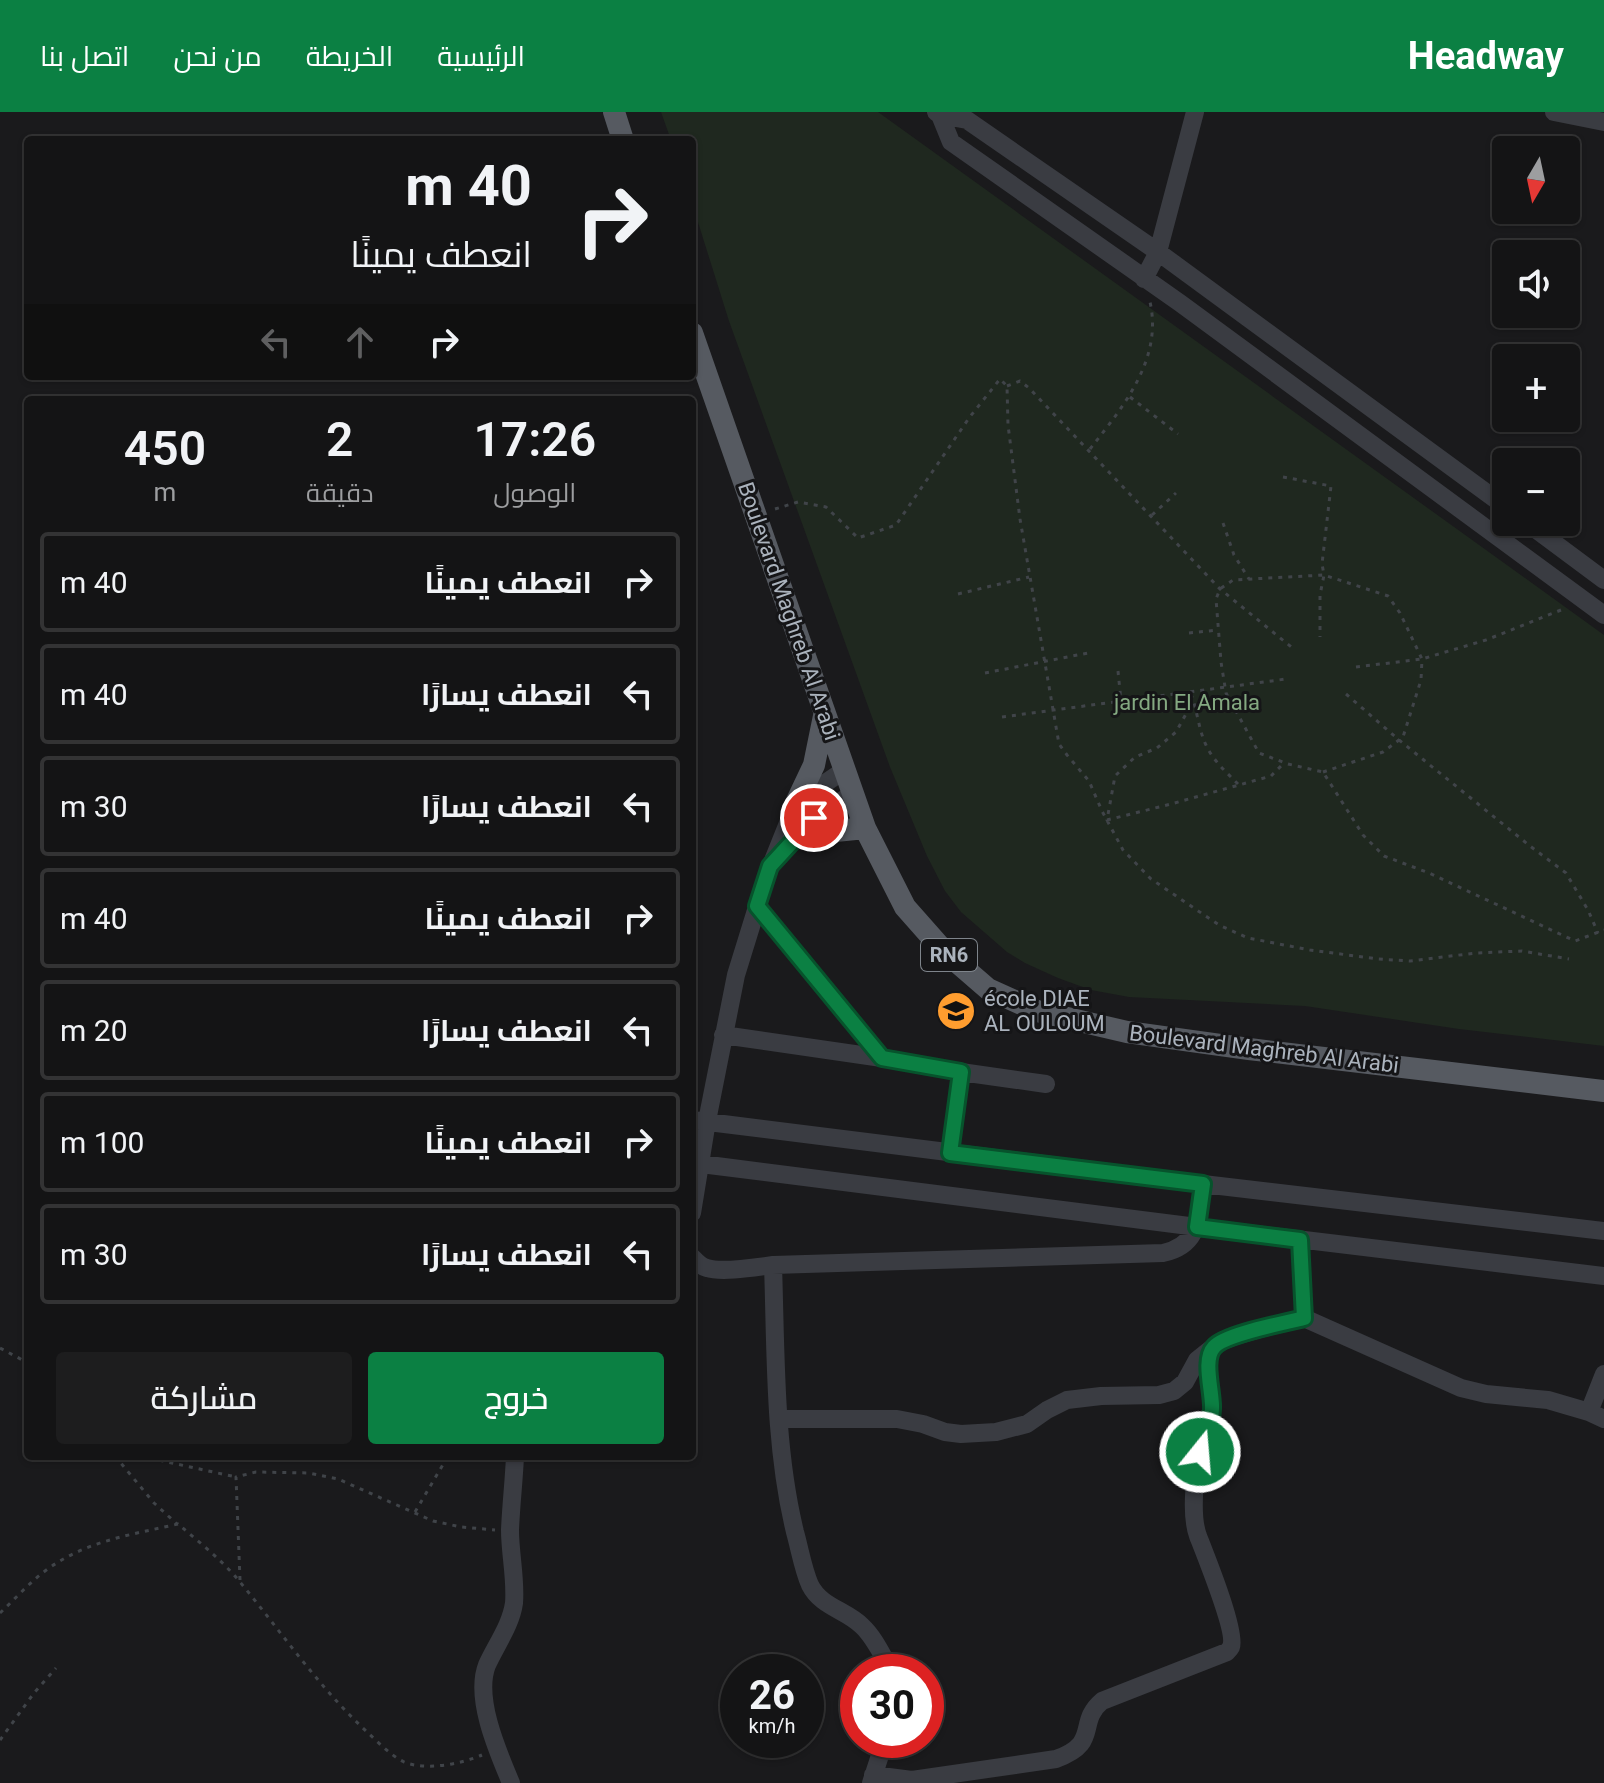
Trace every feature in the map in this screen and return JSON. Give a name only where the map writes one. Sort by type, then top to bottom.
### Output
[{"type":"main road","points":[[614,112],[622,136]]},
{"type":"main road","name":"Boulevard Maghreb Al Arabi","points":[[696,344],[865,828],[905,907],[943,950],[988,989],[1037,1011],[1127,1032],[1604,1091]]},
{"type":"main road","points":[[796,803],[814,765],[825,715]]},
{"type":"main road","points":[[794,839],[816,833],[865,828]]},
{"type":"street","points":[[1144,279],[1158,252],[1195,112]]},
{"type":"street","points":[[1554,112],[1604,122]]},
{"type":"street","points":[[940,113],[967,120],[1158,252],[1492,497]]},
{"type":"street","points":[[940,113],[951,142],[1180,303],[1604,615]]},
{"type":"street","points":[[1321,407],[1339,384]]},
{"type":"street","points":[[1545,536],[1604,580]]},
{"type":"street","points":[[696,1191],[701,1164],[700,1120],[736,975],[770,866],[796,803],[843,771]]},
{"type":"street","points":[[770,866],[814,818],[852,794]]},
{"type":"street","points":[[757,906],[882,1058]]},
{"type":"street","points":[[723,1035],[1046,1084]]},
{"type":"street","points":[[950,1153],[961,1072]]},
{"type":"street","points":[[700,1120],[1604,1231]]},
{"type":"street","points":[[701,1164],[1604,1276]]},
{"type":"street","points":[[696,1262],[706,1268],[719,1269],[1148,1254],[1176,1250],[1186,1243],[1197,1227],[1203,1184]]},
{"type":"street","points":[[1300,1240],[1304,1318]]},
{"type":"street","points":[[773,1265],[779,1419],[792,1516],[804,1569],[811,1587],[820,1598],[862,1625],[881,1654]]},
{"type":"street","points":[[779,1419],[897,1419],[945,1432],[996,1432],[1027,1424],[1067,1400],[1159,1395],[1174,1391],[1185,1382],[1197,1360],[1223,1340],[1304,1318],[1461,1388],[1486,1394],[1548,1400],[1596,1415],[1604,1374]]},
{"type":"street","points":[[879,1758],[872,1779],[912,1780],[1056,1759],[1082,1744],[1093,1709],[1102,1701],[1231,1648],[1217,1584],[1197,1533],[1194,1512],[1200,1452],[1213,1407],[1209,1361],[1212,1348]]},
{"type":"street","points":[[511,1783],[497,1750],[487,1712],[484,1676],[514,1606],[510,1530],[515,1460]]},
{"type":"path","points":[[1089,450],[1129,397],[1144,367],[1152,314],[1144,279]]},
{"type":"path","points":[[757,516],[798,502],[826,507],[858,538],[896,525],[969,418],[1000,379],[1007,386],[1008,425],[1029,577],[1059,744],[1089,781],[1123,850],[1151,879],[1219,925],[1248,938],[1310,950],[1410,961],[1522,951],[1569,959]]},
{"type":"path","points":[[1007,386],[1020,381],[1029,388],[1220,589],[1295,650]]},
{"type":"path","points":[[1129,397],[1178,434]]},
{"type":"path","points":[[1283,477],[1331,486],[1322,564],[1320,637]]},
{"type":"path","points":[[1151,516],[1176,493]]},
{"type":"path","points":[[1223,523],[1234,555],[1249,579]]},
{"type":"path","points":[[1324,575],[1388,596],[1400,613],[1422,659],[1421,680],[1403,737],[1383,752],[1323,772],[1259,753],[1225,688],[1216,599],[1220,589],[1233,580],[1249,579],[1324,575]]},
{"type":"path","points":[[958,594],[1029,577]]},
{"type":"path","points":[[1356,667],[1422,659],[1486,640],[1585,601]]},
{"type":"path","points":[[1189,633],[1218,630]]},
{"type":"path","points":[[985,673],[1088,653]]},
{"type":"path","points":[[1118,671],[1121,701]]},
{"type":"path","points":[[1002,717],[1286,679]]},
{"type":"path","points":[[1190,692],[1207,747],[1238,784]]},
{"type":"path","points":[[1107,820],[1115,776],[1135,757],[1157,748],[1176,732],[1187,712],[1190,692]]},
{"type":"path","points":[[1346,694],[1566,873],[1598,933]]},
{"type":"path","points":[[1107,820],[1271,776],[1285,762]]},
{"type":"path","points":[[1323,772],[1363,835],[1384,856],[1429,873],[1575,941],[1604,930]]},
{"type":"path","points":[[0,1348],[24,1361]]},
{"type":"path","points":[[118,1460],[154,1503],[224,1564],[310,1671],[383,1747],[405,1762],[434,1766],[466,1761],[497,1750]]},
{"type":"path","points":[[158,1460],[236,1477],[256,1472],[309,1473],[338,1479],[433,1521],[461,1527],[510,1530]]},
{"type":"path","points":[[415,1512],[446,1460]]},
{"type":"path","points":[[236,1477],[240,1582]]},
{"type":"path","points":[[0,1613],[44,1572],[85,1548],[104,1540],[178,1524]]},
{"type":"path","points":[[0,1740],[56,1668]]},
{"type":"green space","name":"jardin El Amala","points":[[661,112],[878,112],[1604,635],[1604,1046],[1305,1006],[1129,997],[1091,990],[1025,963],[1007,952],[961,912],[945,891],[927,856],[890,767],[729,321],[696,216],[696,136],[670,136]]},
{"type":"place","name":"école DIAE AL OULOUM","points":[[956,1011]]},
{"type":"route","points":[[814,818],[770,866],[757,906],[882,1058],[961,1072],[950,1153],[1203,1184],[1197,1227],[1300,1240],[1304,1318],[1223,1340],[1212,1348],[1209,1373],[1212,1416],[1200,1452]]}]
